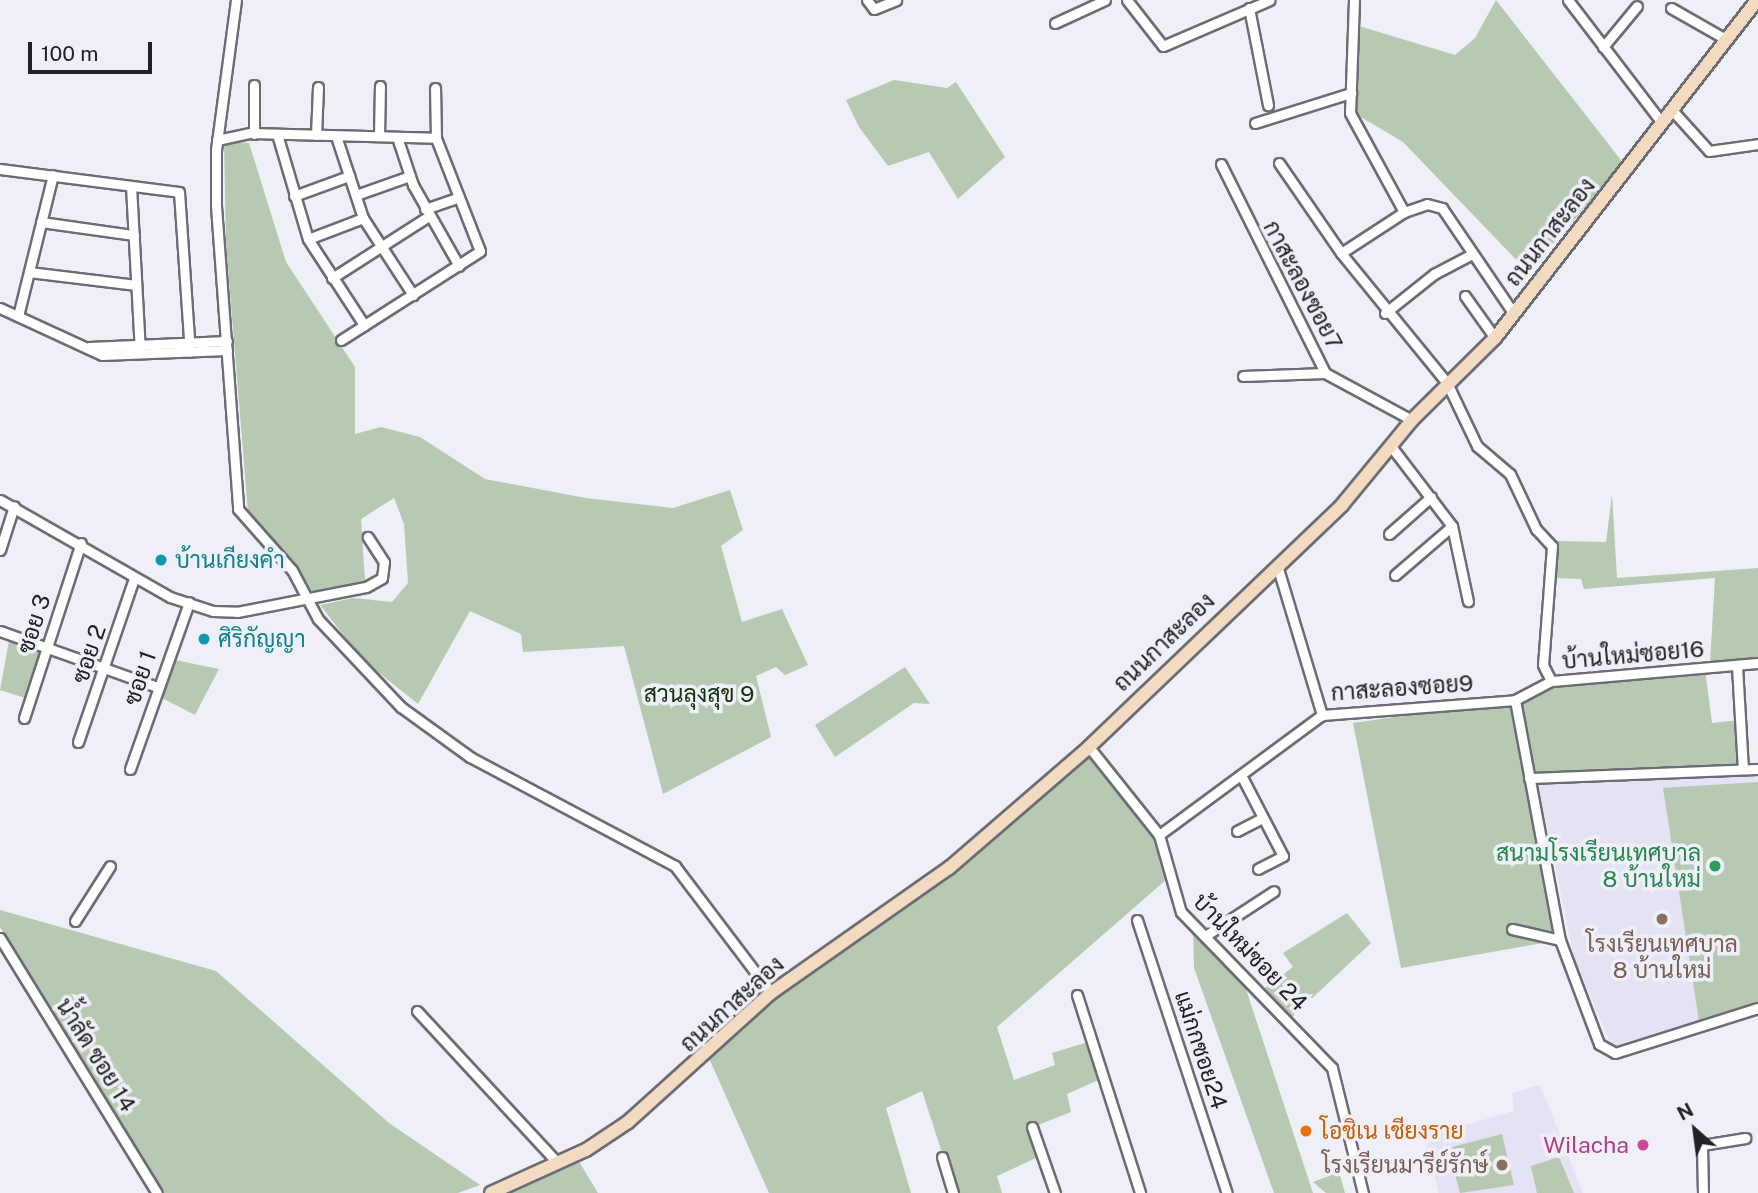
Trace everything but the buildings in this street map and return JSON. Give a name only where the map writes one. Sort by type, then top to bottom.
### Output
[{"type":"street","points":[[236,0],[217,139],[227,345],[239,509],[307,598],[327,629],[426,726],[470,757],[675,866],[771,993]]},
{"type":"street","points":[[867,0],[874,9],[896,0]]},
{"type":"street","points":[[1055,23],[1105,0]]},
{"type":"street","points":[[1127,0],[1163,46],[1270,0]]},
{"type":"street","points":[[1354,0],[1350,113],[1404,212]]},
{"type":"street","points":[[1568,0],[1662,123]]},
{"type":"street","name":"ถนนกาสะลอง","points":[[491,1193],[558,1163],[649,1105],[771,993],[948,868],[1089,747],[1276,563],[1342,505],[1412,419],[1495,338],[1757,0]]},
{"type":"street","points":[[1604,47],[1637,6]]},
{"type":"street","points":[[1249,8],[1268,105]]},
{"type":"street","points":[[1671,8],[1727,40]]},
{"type":"street","points":[[254,85],[254,134]]},
{"type":"street","points":[[379,136],[380,86]]},
{"type":"street","points":[[316,135],[318,87]]},
{"type":"street","points":[[341,340],[480,251],[436,138],[435,88]]},
{"type":"street","points":[[1255,123],[1351,93]]},
{"type":"street","points":[[1672,110],[1709,151],[1758,144]]},
{"type":"street","points":[[217,139],[254,134],[436,138]]},
{"type":"street","points":[[277,134],[308,239],[364,325]]},
{"type":"street","points":[[336,136],[363,218],[412,295]]},
{"type":"street","points":[[397,137],[410,176],[427,213],[459,266]]},
{"type":"street","name":"บ้านใหม่ซอย16","points":[[1279,163],[1385,313],[1447,383],[1477,446],[1510,474],[1536,529],[1552,546],[1543,665],[1551,681],[1758,663]]},
{"type":"street","name":"กาสะลองซอย7","points":[[1221,164],[1325,373],[1412,419]]},
{"type":"street","points":[[0,171],[131,186],[183,197],[190,347]]},
{"type":"street","points":[[18,316],[53,175]]},
{"type":"street","points":[[294,196],[349,176]]},
{"type":"street","points":[[355,195],[410,176]]},
{"type":"street","points":[[131,186],[140,349]]},
{"type":"street","points":[[332,278],[381,248],[427,213],[459,197]]},
{"type":"street","points":[[1342,253],[1404,212],[1427,204],[1442,208],[1514,314]]},
{"type":"street","points":[[308,239],[363,218]]},
{"type":"street","points":[[41,222],[134,235]]},
{"type":"street","points":[[1385,313],[1434,274],[1472,254]]},
{"type":"street","points":[[29,272],[136,285]]},
{"type":"street","points":[[1465,296],[1495,338]]},
{"type":"street","points":[[0,308],[88,347],[140,349],[227,345]]},
{"type":"street","points":[[1243,376],[1325,373]]},
{"type":"street","points":[[1390,445],[1452,526],[1468,600]]},
{"type":"street","points":[[1388,534],[1431,496]]},
{"type":"street","points":[[0,500],[81,543],[134,578],[189,602],[237,612],[307,598],[335,596],[382,578],[384,562],[368,537]]},
{"type":"street","points":[[0,550],[14,506]]},
{"type":"street","points":[[1395,575],[1452,526]]},
{"type":"street","name":"ซอย 3","points":[[23,718],[81,543]]},
{"type":"street","name":"กาสะลองซอย9","points":[[1276,563],[1322,715],[1515,700]]},
{"type":"street","name":"ซอย 2","points":[[78,742],[134,578]]},
{"type":"street","name":"ซอย 1","points":[[130,769],[189,602]]},
{"type":"street","points":[[0,631],[157,687]]},
{"type":"street","points":[[1737,666],[1743,769]]},
{"type":"street","points":[[1551,681],[1515,700],[1560,940],[1599,1044],[1615,1053],[1758,1008]]},
{"type":"street","points":[[1159,835],[1322,715]]},
{"type":"street","name":"บ้านใหม่ซอย 24","points":[[1089,747],[1159,835],[1174,899],[1205,936],[1332,1068],[1363,1193]]},
{"type":"street","points":[[1529,778],[1758,769]]},
{"type":"street","points":[[1241,775],[1283,856],[1258,869]]},
{"type":"street","points":[[1237,831],[1263,818]]},
{"type":"street","points":[[75,921],[110,866]]},
{"type":"street","points":[[1205,936],[1274,891]]},
{"type":"street","name":"แม่กกซอย24","points":[[1137,920],[1227,1193]]},
{"type":"street","points":[[1512,929],[1560,940]]},
{"type":"street","name":"น้ำลัด ซอย 14","points":[[0,938],[157,1193]]},
{"type":"street","points":[[1077,995],[1140,1193]]},
{"type":"street","points":[[417,1011],[558,1163]]},
{"type":"street","points":[[1032,1127],[1055,1193]]},
{"type":"street","points":[[1703,1193],[1702,1144],[1745,1138]]},
{"type":"street","points":[[942,1157],[953,1193]]},
{"type":"shaded area","name":"โรงเรียนเทศบาล 8 บ้านใหม่","points":[[1758,773],[1758,1008],[1615,1053],[1574,958],[1538,782]]},
{"type":"shaded area","name":"โรงเรียนมารีย์รักษ์","points":[[1540,1085],[1583,1193],[1439,1193],[1424,1137],[1514,1111],[1512,1093]]},
{"type":"green space","points":[[1496,0],[1624,164],[1528,272],[1403,142],[1354,113],[1359,26],[1455,55],[1475,38]]},
{"type":"green space","points":[[894,80],[947,88],[956,82],[1005,157],[958,199],[929,152],[888,166],[859,127],[846,100]]},
{"type":"green space","points":[[224,141],[249,143],[286,262],[355,367],[355,434],[381,427],[420,437],[485,479],[586,498],[673,508],[730,490],[743,530],[721,546],[742,622],[782,609],[808,665],[785,675],[776,667],[756,676],[771,737],[663,794],[624,646],[523,652],[521,634],[470,611],[418,704],[363,660],[320,605],[353,598],[392,602],[408,583],[404,524],[394,498],[361,519],[365,581],[311,593],[248,513],[226,243]]},
{"type":"green space","points":[[1612,494],[1617,578],[1758,568],[1758,658],[1710,663],[1715,578],[1584,589],[1581,579],[1556,578],[1558,541],[1606,542]]},
{"type":"green space","points":[[9,641],[40,650],[25,698],[0,690]]},
{"type":"green space","points":[[170,659],[219,669],[195,715],[158,696]]},
{"type":"green space","name":"สวนลุงสุข 9","points":[[905,667],[930,704],[914,703],[835,757],[815,725]]},
{"type":"green space","points":[[1705,669],[1712,723],[1740,720],[1743,769],[1530,778],[1560,940],[1401,968],[1353,723],[1515,700],[1551,681]]},
{"type":"green space","points":[[1089,747],[1159,835],[1167,879],[997,1027],[1014,1080],[1055,1065],[1052,1053],[1088,1042],[1103,1078],[1067,1094],[1071,1112],[1033,1127],[1042,1155],[997,1176],[1002,1193],[955,1193],[922,1091],[886,1108],[911,1193],[769,1193],[708,1056],[771,993],[881,916]]},
{"type":"green space","name":"สนามโรงเรียนเทศบาล 8 บ้านใหม่","points":[[1758,782],[1758,1003],[1699,1021],[1663,788]]},
{"type":"green space","points":[[0,910],[216,971],[389,1123],[480,1185],[458,1193],[164,1193],[0,927]]},
{"type":"green space","points":[[1347,913],[1371,943],[1291,1018],[1265,988],[1293,967],[1283,953]]},
{"type":"green space","points":[[1193,924],[1240,971],[1313,1193],[1274,1193],[1194,968]]},
{"type":"green space","points":[[1502,1134],[1514,1185],[1460,1193],[1448,1148]]},
{"type":"green space","points":[[575,1155],[598,1193],[491,1193]]},
{"type":"green space","points":[[1559,1157],[1574,1193],[1537,1193],[1531,1166]]},
{"type":"green space","points":[[1339,1172],[1345,1193],[1326,1193],[1313,1182]]},
{"type":"place","name":"บ้านเกียงคำ","points":[[161,560]]},
{"type":"place","name":"ศิริกัญญา","points":[[204,639]]},
{"type":"place","name":"สนามโรงเรียนเทศบาล 8 บ้านใหม่","points":[[1715,866]]},
{"type":"place","name":"โรงเรียนเทศบาล 8 บ้านใหม่","points":[[1662,919]]},
{"type":"place","name":"โอชิเน เชียงราย","points":[[1306,1131]]},
{"type":"place","name":"Wilacha","points":[[1643,1145]]},
{"type":"place","name":"โรงเรียนมารีย์รักษ์","points":[[1502,1165]]}]
